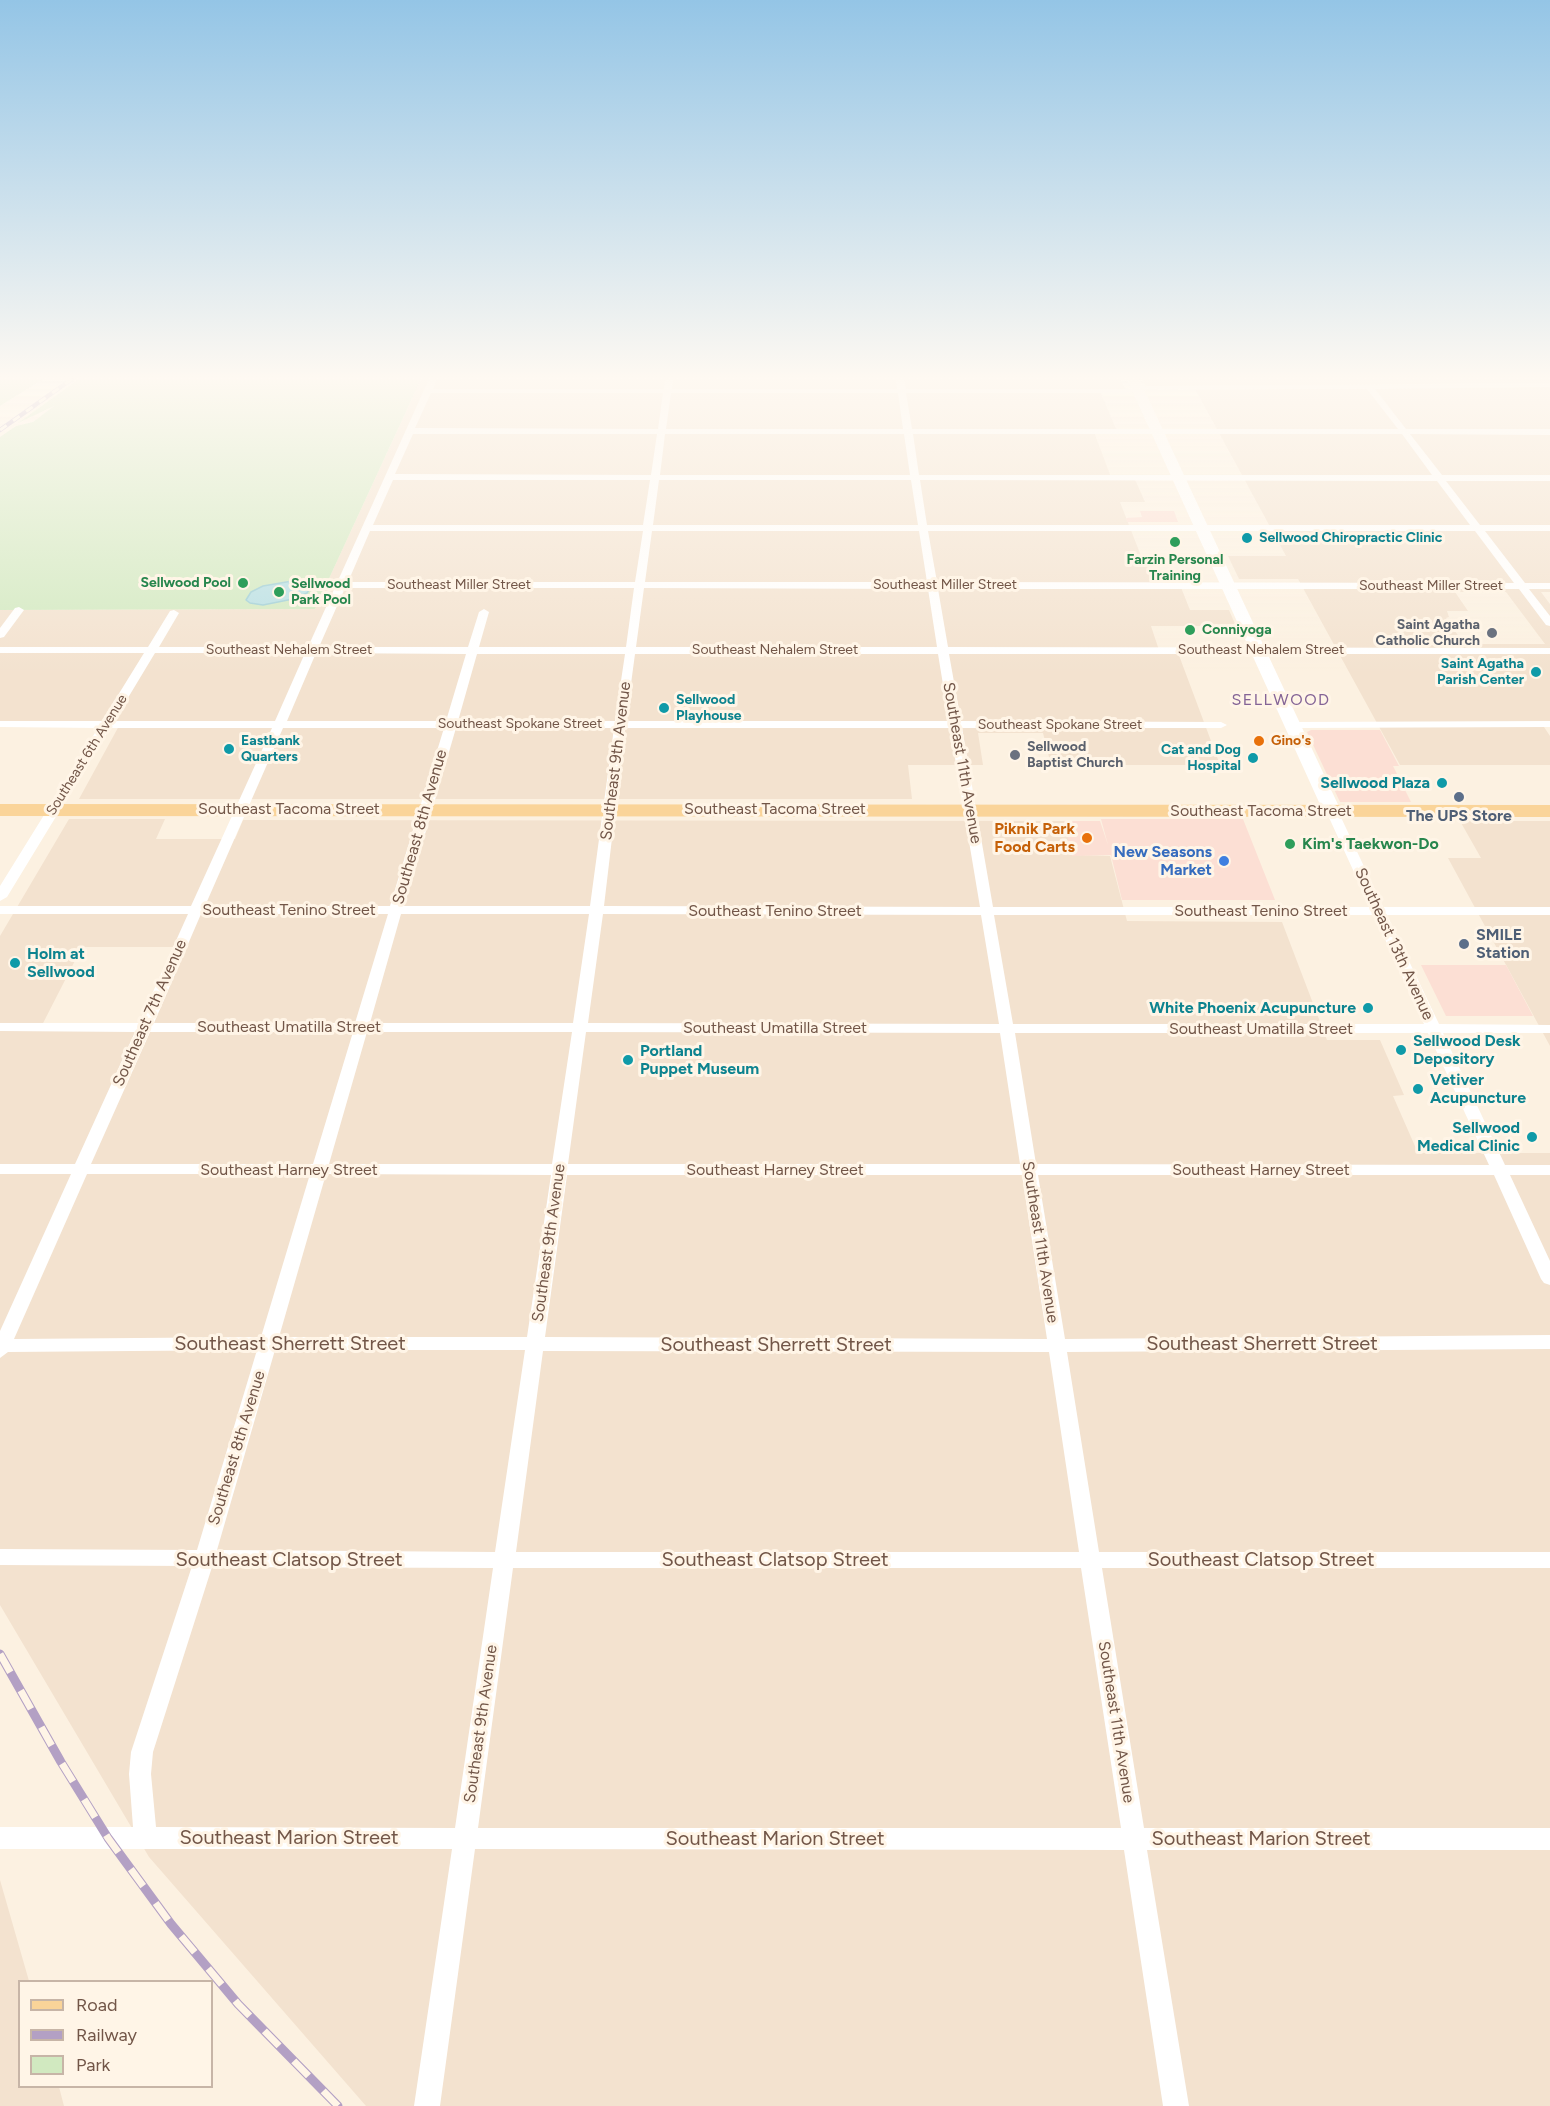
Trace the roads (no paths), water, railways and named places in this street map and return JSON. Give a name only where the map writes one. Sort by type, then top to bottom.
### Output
[{"type":"main road","name":"Southeast Tacoma Street","points":[[0,810],[1550,810]]},
{"type":"street","name":"Southeast 7th Avenue","points":[[1,1348],[389,477]]},
{"type":"street","name":"Southeast 9th Avenue","points":[[427,2106],[656,477]]},
{"type":"street","name":"Southeast 11th Avenue","points":[[915,477],[1008,1029],[1176,2106]]},
{"type":"street","points":[[989,477],[1366,477]]},
{"type":"street","points":[[1439,477],[1550,623]]},
{"type":"street","points":[[1470,477],[1550,478]]},
{"type":"street","name":"Southeast 13th Avenue","points":[[1178,478],[1550,1280]]},
{"type":"street","points":[[366,528],[1550,528]]},
{"type":"street","name":"Southeast Miller Street","points":[[340,585],[1550,585]]},
{"type":"street","points":[[0,635],[19,610]]},
{"type":"street","name":"Southeast 8th Avenue","points":[[145,1837],[140,1774],[142,1752],[204,1560],[484,612]]},
{"type":"street","name":"Southeast 6th Avenue","points":[[0,897],[174,613]]},
{"type":"street","name":"Southeast Nehalem Street","points":[[0,650],[1550,651]]},
{"type":"street","name":"Southeast Spokane Street","points":[[0,724],[1221,725]]},
{"type":"street","points":[[1293,725],[1550,724]]},
{"type":"street","name":"Southeast Tenino Street","points":[[0,910],[1550,911]]},
{"type":"street","name":"Southeast Umatilla Street","points":[[0,1027],[1550,1029]]},
{"type":"street","name":"Southeast Harney Street","points":[[0,1169],[1550,1170]]},
{"type":"street","name":"Southeast Sherrett Street","points":[[1,1348],[268,1343],[1056,1346],[1550,1342]]},
{"type":"street","name":"Southeast Clatsop Street","points":[[0,1557],[204,1560],[1550,1560]]},
{"type":"street","name":"Southeast Marion Street","points":[[0,1838],[1550,1839]]},
{"type":"water","name":"Sellwood Park Pool","points":[[298,580],[309,582],[311,587],[307,593],[293,599],[263,605],[246,600],[251,592],[263,586]]},
{"type":"railway","points":[[0,1654],[61,1762],[108,1838],[171,1924],[238,2004],[338,2106]]},
{"type":"place","name":"Sellwood Chiropractic Clinic","points":[[1247,538]]},
{"type":"place","name":"Farzin Personal Training","points":[[1175,542]]},
{"type":"place","name":"Sellwood Pool","points":[[243,583]]},
{"type":"place","name":"Sellwood Park Pool","points":[[279,592]]},
{"type":"place","name":"Conniyoga","points":[[1190,630]]},
{"type":"place","name":"Saint Agatha Catholic Church","points":[[1492,633]]},
{"type":"place","name":"Saint Agatha Parish Center","points":[[1536,672]]},
{"type":"place","name":"Sellwood Playhouse","points":[[664,708]]},
{"type":"place","name":"Gino's","points":[[1259,741]]},
{"type":"place","name":"Eastbank Quarters","points":[[229,749]]},
{"type":"place","name":"Sellwood Baptist Church","points":[[1015,755]]},
{"type":"place","name":"Cat and Dog Hospital","points":[[1253,758]]},
{"type":"place","name":"Sellwood Plaza","points":[[1442,783]]},
{"type":"place","name":"The UPS Store","points":[[1459,797]]},
{"type":"place","name":"Piknik Park Food Carts","points":[[1087,838]]},
{"type":"place","name":"Kim's Taekwon-Do","points":[[1290,844]]},
{"type":"place","name":"New Seasons Market","points":[[1224,861]]},
{"type":"place","name":"SMILE Station","points":[[1464,944]]},
{"type":"place","name":"Holm at Sellwood","points":[[15,963]]},
{"type":"place","name":"White Phoenix Acupuncture","points":[[1368,1008]]},
{"type":"place","name":"Sellwood Desk Depository","points":[[1401,1050]]},
{"type":"place","name":"Portland Puppet Museum","points":[[628,1060]]},
{"type":"place","name":"Vetiver Acupuncture","points":[[1418,1089]]},
{"type":"place","name":"Sellwood Medical Clinic","points":[[1532,1137]]},
{"type":"district","name":"SELLWOOD","points":[[1281,700]]}]
